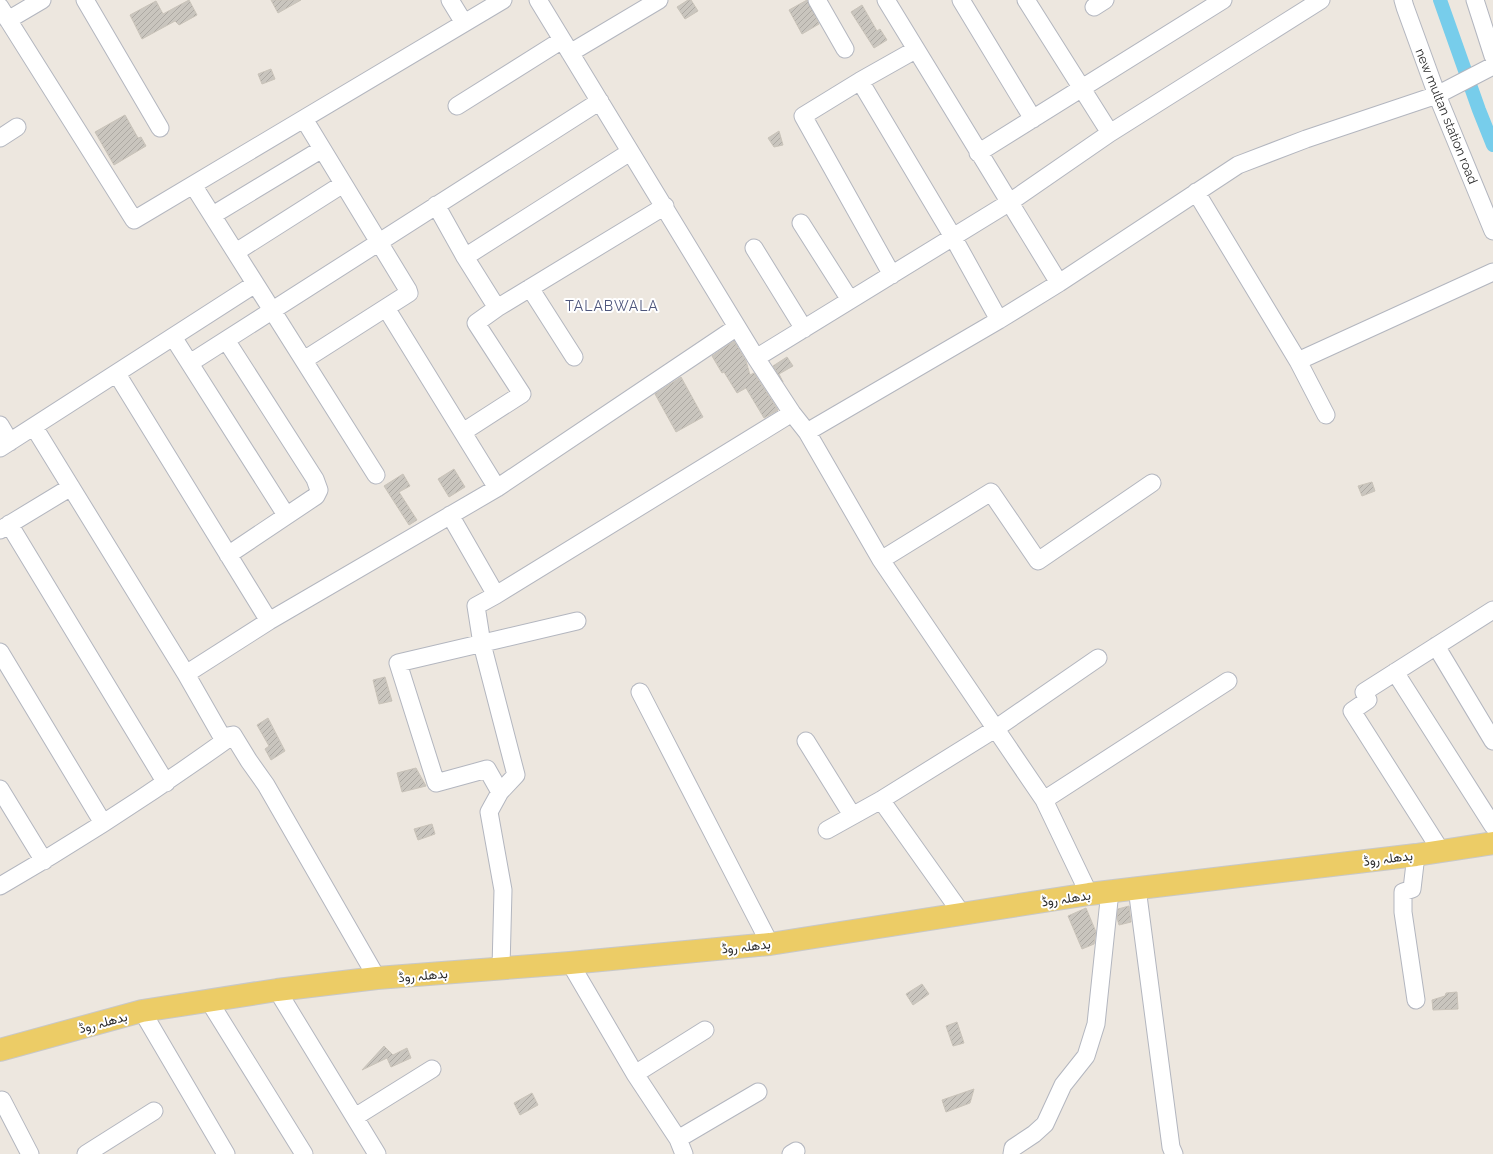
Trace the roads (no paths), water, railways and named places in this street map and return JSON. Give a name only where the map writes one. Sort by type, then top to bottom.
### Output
[{"type":"main road","name":"بدھلہ روڈ","points":[[0,1050],[142,1011],[277,990],[377,978],[570,963],[770,944],[1089,894],[1416,855],[1493,843]]},
{"type":"street","points":[[42,0],[4,14],[134,220],[503,0]]},
{"type":"street","points":[[85,0],[160,128]]},
{"type":"street","points":[[450,0],[464,23]]},
{"type":"street","points":[[538,0],[630,152],[665,206],[756,358],[792,413],[807,432],[881,560],[1044,800],[1089,894]]},
{"type":"street","points":[[457,106],[566,46],[659,0]]},
{"type":"street","points":[[817,0],[845,49]]},
{"type":"street","points":[[886,0],[915,50],[1059,283]]},
{"type":"street","points":[[961,0],[1033,119]]},
{"type":"street","points":[[1026,0],[1110,133]]},
{"type":"street","points":[[978,153],[1223,0]]},
{"type":"street","points":[[756,358],[1010,202],[1110,133],[1321,0]]},
{"type":"street","name":"new multan station road","points":[[1403,0],[1443,92],[1493,231]]},
{"type":"street","points":[[1475,0],[1493,56]]},
{"type":"street","points":[[892,274],[803,116],[860,81],[915,50]]},
{"type":"street","points":[[807,432],[999,320],[1059,283],[1238,165],[1306,139],[1443,92],[1487,69]]},
{"type":"street","points":[[860,81],[953,237],[999,320]]},
{"type":"street","points":[[190,363],[600,101]]},
{"type":"street","points":[[304,119],[409,293],[304,360]]},
{"type":"street","points":[[0,138],[17,127]]},
{"type":"street","points":[[212,215],[322,148]]},
{"type":"street","points":[[465,256],[630,152]]},
{"type":"street","points":[[236,252],[343,184]]},
{"type":"street","points":[[193,185],[376,475]]},
{"type":"street","points":[[1196,192],[1298,361],[1326,415]]},
{"type":"street","points":[[436,205],[497,308]]},
{"type":"street","points":[[463,432],[522,394],[476,323],[497,308],[665,206]]},
{"type":"street","points":[[801,223],[850,300]]},
{"type":"street","points":[[754,248],[804,329]]},
{"type":"street","points":[[1298,361],[1493,272]]},
{"type":"street","points":[[0,426],[5,445],[256,284]]},
{"type":"street","points":[[530,288],[574,357]]},
{"type":"street","points":[[386,308],[497,488]]},
{"type":"street","points":[[186,674],[268,621],[497,488],[738,328]]},
{"type":"street","points":[[173,337],[286,515]]},
{"type":"street","points":[[226,340],[316,479],[319,490],[316,496],[228,555]]},
{"type":"street","points":[[117,374],[268,621]]},
{"type":"street","points":[[501,968],[503,890],[490,812],[500,792],[516,775],[482,644],[476,606],[496,596],[792,413]]},
{"type":"street","points":[[34,427],[186,674],[222,737],[233,735]]},
{"type":"street","points":[[881,560],[991,492],[1038,561],[1152,483]]},
{"type":"street","points":[[71,487],[5,527],[166,783]]},
{"type":"street","points":[[450,515],[496,596]]},
{"type":"street","points":[[1441,851],[1352,711],[1368,700],[1364,692],[1493,610]]},
{"type":"street","points":[[500,792],[487,769],[436,783],[398,663],[577,621]]},
{"type":"street","points":[[1436,646],[1493,741]]},
{"type":"street","points":[[0,652],[103,823]]},
{"type":"street","points":[[827,830],[881,800],[995,729],[1098,658]]},
{"type":"street","points":[[1395,672],[1493,826]]},
{"type":"street","points":[[1044,800],[1228,681]]},
{"type":"street","points":[[640,692],[770,944]]},
{"type":"street","points":[[0,886],[166,783],[233,735]]},
{"type":"street","points":[[233,735],[266,785],[377,978]]},
{"type":"street","points":[[806,741],[852,815]]},
{"type":"street","points":[[0,789],[44,860]]},
{"type":"street","points":[[881,800],[962,914]]},
{"type":"street","points":[[1416,855],[1412,889],[1403,892],[1403,912],[1416,1000]]},
{"type":"street","points":[[1137,888],[1171,1148],[1174,1154]]},
{"type":"street","points":[[1012,1154],[1013,1148],[1034,1134],[1045,1124],[1063,1085],[1086,1056],[1096,1024],[1110,892]]},
{"type":"street","points":[[570,963],[635,1074],[681,1147],[758,1092]]},
{"type":"street","points":[[277,990],[377,1154]]},
{"type":"street","points":[[209,1001],[304,1154]]},
{"type":"street","points":[[142,1011],[221,1152]]},
{"type":"street","points":[[635,1074],[705,1030]]},
{"type":"street","points":[[355,1117],[432,1069]]},
{"type":"street","points":[[0,1101],[2,1100],[30,1154]]},
{"type":"street","points":[[86,1154],[154,1111]]},
{"type":"waterway","points":[[1440,0],[1493,145]]},
{"type":"district","name":"TALABWALA","points":[[612,306]]}]
